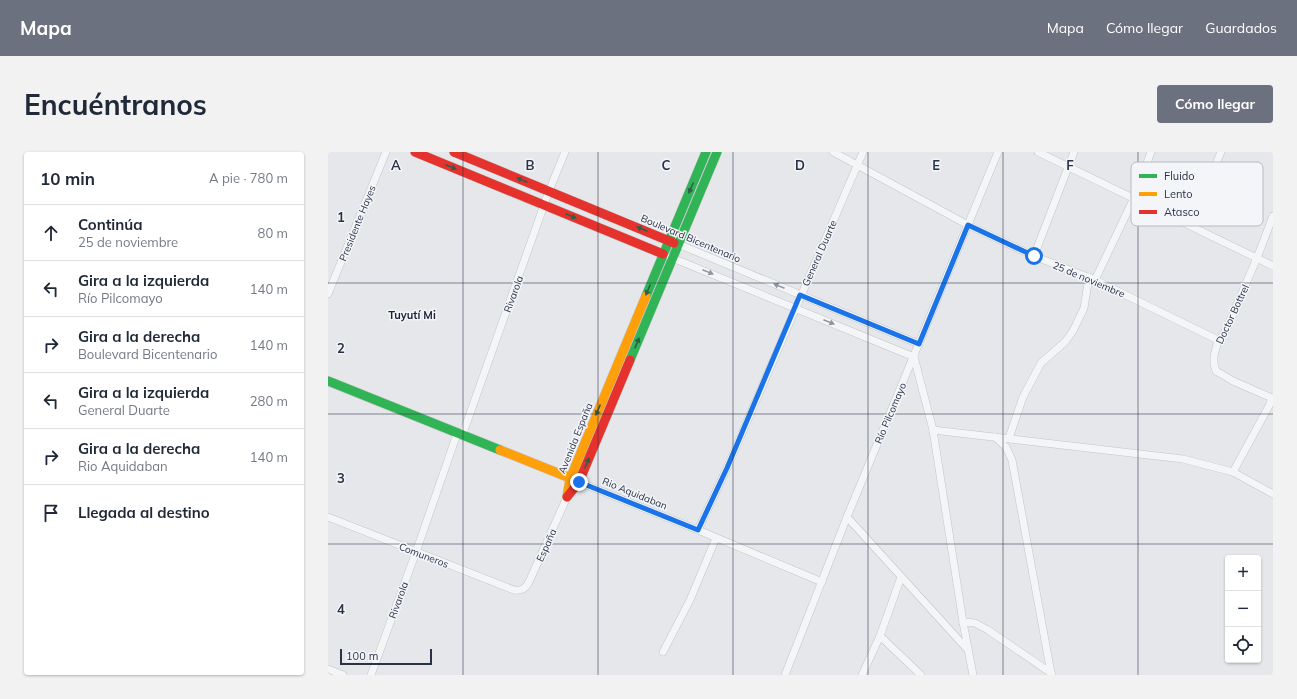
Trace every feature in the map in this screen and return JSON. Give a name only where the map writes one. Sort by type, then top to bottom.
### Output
[{"type":"street","name":"Presidente Hayes","points":[[328,294],[386,152]]},
{"type":"street","points":[[415,152],[914,357],[933,430],[963,622],[973,675]]},
{"type":"street","name":"Boulevard Bicentenario","points":[[454,152],[919,344]]},
{"type":"street","name":"Rivarola","points":[[371,675],[549,191],[565,152]]},
{"type":"street","name":"Avenida España","points":[[567,497],[570,479],[706,152]]},
{"type":"street","name":"Avenida España","points":[[567,497],[579,482],[717,152]]},
{"type":"street","name":"25 de noviembre","points":[[833,152],[968,225],[1034,256],[1092,278],[1218,340]]},
{"type":"street","name":"General Duarte","points":[[698,530],[727,468],[800,295],[863,152]]},
{"type":"street","name":"Río Pilcomayo","points":[[785,675],[847,516],[998,152]]},
{"type":"street","points":[[1038,152],[1131,197]]},
{"type":"street","points":[[1034,256],[1074,152]]},
{"type":"street","points":[[1147,162],[1151,152]]},
{"type":"street","points":[[1217,162],[1221,152]]},
{"type":"street","points":[[1009,438],[1023,397],[1041,363],[1065,342],[1073,331],[1084,308],[1092,278],[1131,204]]},
{"type":"street","name":"Doctor Bottrel","points":[[1233,472],[1272,398],[1233,381],[1216,371],[1214,356],[1218,340],[1226,330],[1257,258],[1273,216]]},
{"type":"street","points":[[1192,226],[1273,266]]},
{"type":"street","name":"Rio Aquidaban","points":[[328,381],[698,530],[822,582]]},
{"type":"street","points":[[933,430],[1183,459],[1233,472],[1273,494]]},
{"type":"street","points":[[995,437],[1006,446],[1012,460],[1052,674]]},
{"type":"street","name":"España","points":[[520,591],[526,588],[567,497]]},
{"type":"street","points":[[847,516],[968,650]]},
{"type":"street","name":"Comuneros","points":[[328,517],[514,590],[520,591]]},
{"type":"street","points":[[663,652],[690,600],[716,538]]},
{"type":"street","points":[[862,675],[880,636],[901,577]]},
{"type":"street","points":[[963,622],[975,623],[988,630],[1052,674]]},
{"type":"street","points":[[880,636],[921,675]]},
{"type":"street","points":[[328,669],[343,675]]},
{"type":"traffic: fast","points":[[646,296],[706,152]]},
{"type":"traffic: fast","points":[[630,360],[717,152]]},
{"type":"traffic: fast","points":[[328,381],[500,450]]},
{"type":"traffic: slow","points":[[567,497],[570,479],[646,296]]},
{"type":"traffic: slow","points":[[500,450],[575,480]]},
{"type":"traffic: jam","points":[[415,152],[663,254]]},
{"type":"traffic: jam","points":[[454,152],[674,243]]},
{"type":"traffic: jam","points":[[567,497],[579,482],[630,360]]},
{"type":"district","name":"Tuyutí Mi","points":[[412,315]]},
{"type":"route","points":[[579,482],[698,530],[727,468],[800,295],[919,344],[968,225],[1034,256]]}]
